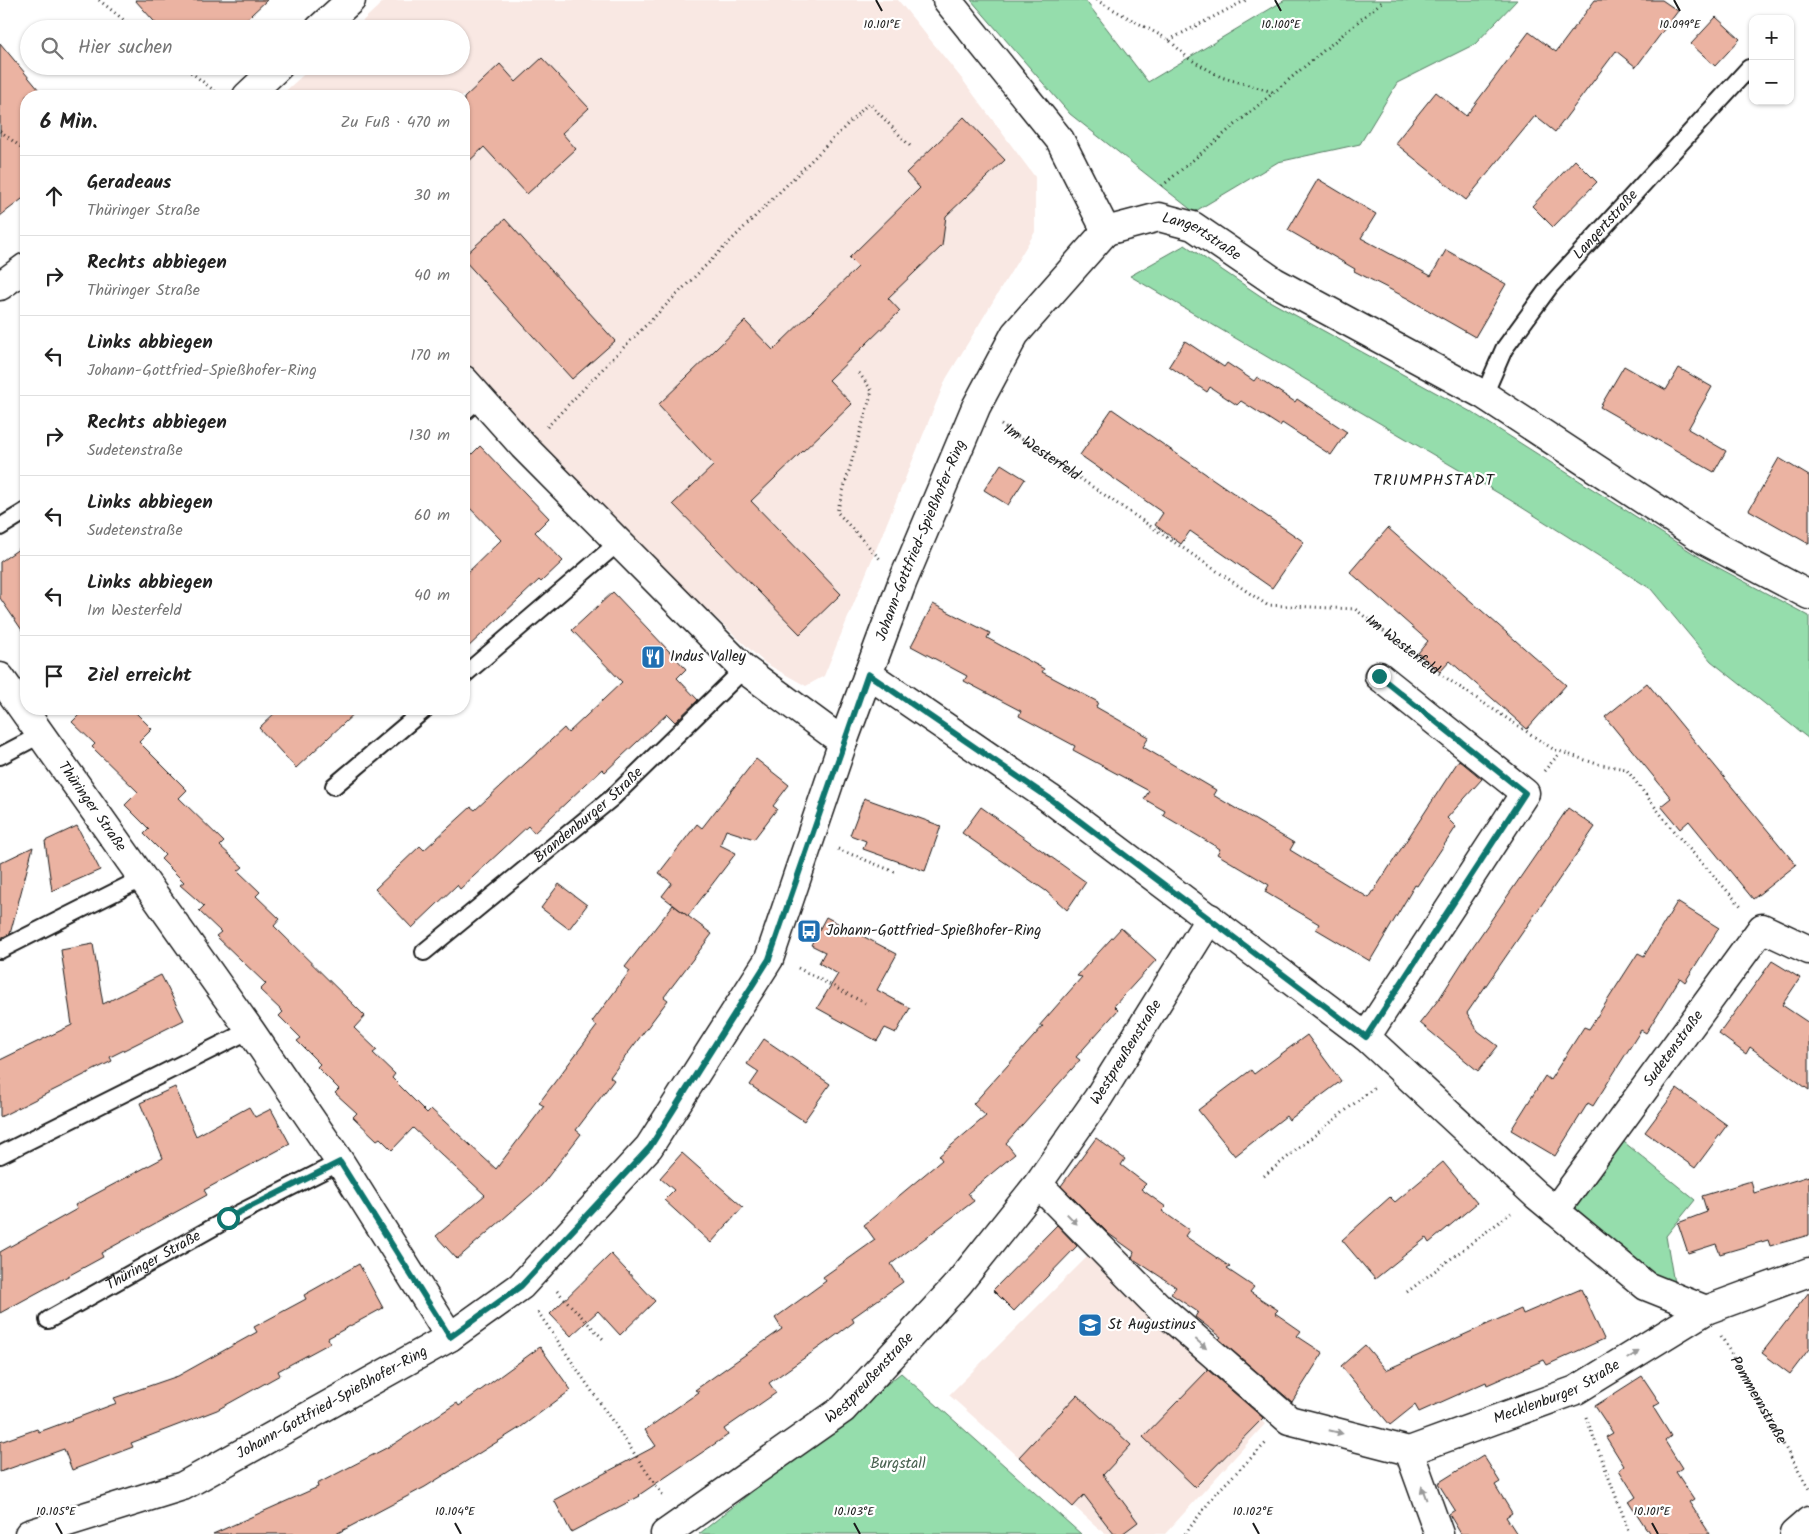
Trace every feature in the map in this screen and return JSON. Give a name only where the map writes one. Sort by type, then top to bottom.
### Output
[{"type":"street","points":[[329,20],[350,0]]},
{"type":"street","points":[[947,0],[1060,140],[1106,232]]},
{"type":"street","points":[[253,90],[269,75]]},
{"type":"street","name":"Langertstraße","points":[[1106,232],[1159,217],[1193,226],[1275,282],[1484,394],[1706,541],[1809,595]]},
{"type":"street","name":"Johann-Gottfried-Spießhofer-Ring","points":[[28,1534],[183,1486],[450,1337],[521,1286],[650,1147],[771,954],[843,742],[902,583],[976,408],[1015,334],[1106,232]]},
{"type":"street","points":[[0,286],[20,271]]},
{"type":"street","points":[[470,398],[523,446],[744,669],[843,742]]},
{"type":"street","points":[[868,674],[1049,798],[1366,1037],[1545,1203],[1646,1286],[1706,1310]]},
{"type":"street","points":[[1366,1037],[1525,793],[1379,676]]},
{"type":"street","name":"Thüringer Straße","points":[[0,677],[20,706]]},
{"type":"street","name":"Thüringer Straße","points":[[26,715],[250,1030],[340,1162],[450,1337]]},
{"type":"street","name":"Westpreußenstraße","points":[[664,1534],[843,1409],[958,1284],[1038,1184],[1098,1098],[1210,918]]},
{"type":"street","points":[[1762,928],[1809,950]]},
{"type":"street","name":"Sudetenstraße","points":[[1545,1203],[1762,928]]},
{"type":"street","points":[[1038,1184],[1158,1306],[1289,1420],[1409,1451],[1439,1534]]},
{"type":"street","name":"Mecklenburger Straße","points":[[1409,1451],[1576,1390],[1706,1310],[1809,1272]]},
{"type":"street","points":[[1794,1534],[1809,1521]]},
{"type":"lane","name":"Langertstraße","points":[[1484,394],[1504,349],[1550,286],[1749,68]]},
{"type":"lane","points":[[0,527],[20,515]]},
{"type":"lane","points":[[470,670],[619,542]]},
{"type":"lane","name":"Brandenburger Straße","points":[[424,952],[612,798],[744,669]]},
{"type":"lane","points":[[334,786],[418,715]]},
{"type":"lane","points":[[0,756],[40,735]]},
{"type":"lane","points":[[0,950],[143,878]]},
{"type":"lane","points":[[0,1155],[250,1030]]},
{"type":"lane","name":"Thüringer Straße","points":[[48,1320],[228,1218],[340,1162]]},
{"type":"path","points":[[99,0],[124,20]]},
{"type":"path","points":[[1096,0],[1169,40],[1188,58],[1221,77],[1274,92]]},
{"type":"path","points":[[1169,40],[1246,0]]},
{"type":"path","points":[[1159,188],[1384,0]]},
{"type":"path","points":[[194,75],[213,90]]},
{"type":"path","points":[[523,446],[538,436],[615,356],[869,103],[911,147]]},
{"type":"path","points":[[0,131],[20,146]]},
{"type":"path","points":[[859,373],[872,391],[837,512],[902,583]]},
{"type":"path","name":"Im Westerfeld","points":[[976,408],[1267,605],[1355,609],[1432,668],[1553,749],[1597,764],[1626,769],[1675,833],[1762,928]]},
{"type":"path","points":[[810,838],[895,872]]},
{"type":"path","points":[[771,954],[865,1004]]},
{"type":"path","points":[[1264,1176],[1400,1067]]},
{"type":"path","points":[[1407,1292],[1545,1203]]},
{"type":"path","points":[[540,1266],[557,1291],[605,1341]]},
{"type":"path","points":[[521,1286],[669,1504]]},
{"type":"path","name":"Pommernstraße","points":[[1706,1310],[1809,1489]]},
{"type":"path","points":[[1576,1390],[1630,1534]]},
{"type":"path","points":[[1185,1534],[1216,1493],[1289,1420]]},
{"type":"shaded area","points":[[385,0],[898,0],[962,79],[1035,177],[1035,232],[946,379],[824,676],[806,686],[765,663],[634,543],[538,447],[470,369],[470,90],[287,90],[303,75],[470,75],[470,20],[364,20]]},
{"type":"shaded area","name":"St Augustinus","points":[[1088,1256],[1265,1424],[1165,1534],[1105,1534],[949,1395]]},
{"type":"green space","points":[[971,0],[1085,0],[1148,82],[1285,0],[1517,0],[1475,44],[1397,83],[1360,144],[1278,162],[1194,212],[1070,114]]},
{"type":"green space","points":[[1185,245],[1262,297],[1473,413],[1704,560],[1809,616],[1809,739],[1711,661],[1651,589],[1510,500],[1130,276]]},
{"type":"green space","points":[[1619,1138],[1695,1200],[1666,1236],[1675,1289],[1648,1279],[1564,1210]]},
{"type":"green space","name":"Burgstall","points":[[901,1373],[1081,1534],[699,1534],[719,1518]]},
{"type":"building","points":[[135,0],[267,0],[246,20],[153,20]]},
{"type":"building","points":[[1595,0],[1662,0],[1678,11],[1636,67],[1616,51],[1555,132],[1535,116],[1466,200],[1395,143],[1436,92],[1466,116],[1529,32],[1556,52]]},
{"type":"building","points":[[1716,17],[1740,39],[1715,66],[1691,44]]},
{"type":"building","points":[[0,43],[20,67],[20,75],[27,75],[39,90],[20,90],[20,201],[0,216]]},
{"type":"building","points":[[542,58],[589,108],[562,133],[576,149],[527,194],[484,147],[470,160],[470,92],[500,64],[516,82]]},
{"type":"building","points":[[964,117],[1005,160],[946,216],[942,246],[888,298],[900,311],[829,380],[852,404],[751,501],[841,594],[800,634],[673,504],[714,465],[658,405],[745,321],[773,350],[858,267],[849,258],[920,188],[906,173]]},
{"type":"building","points":[[1575,160],[1597,182],[1553,227],[1532,206]]},
{"type":"building","points":[[1318,179],[1376,214],[1361,238],[1431,276],[1446,250],[1506,284],[1475,337],[1407,298],[1354,271],[1355,269],[1288,230]]},
{"type":"building","points":[[505,219],[615,341],[572,379],[470,267],[470,251]]},
{"type":"building","points":[[1185,341],[1224,367],[1227,363],[1254,381],[1257,377],[1295,402],[1297,399],[1347,432],[1331,455],[1282,423],[1280,426],[1241,401],[1237,405],[1210,387],[1207,392],[1169,366]]},
{"type":"building","points":[[1624,366],[1666,390],[1679,368],[1712,387],[1688,429],[1726,451],[1714,472],[1600,407]]},
{"type":"building","points":[[1112,409],[1304,542],[1272,588],[1190,531],[1181,544],[1155,525],[1163,513],[1080,455]]},
{"type":"building","points":[[480,446],[549,518],[535,532],[563,561],[541,582],[539,580],[470,645],[470,570],[501,540],[470,508],[470,456]]},
{"type":"building","points":[[1779,458],[1809,476],[1809,544],[1749,510]]},
{"type":"building","points":[[1001,464],[1025,479],[1008,505],[984,490]]},
{"type":"building","points":[[1388,528],[1566,685],[1527,729],[1450,661],[1440,672],[1418,653],[1428,641],[1350,572]]},
{"type":"building","points":[[20,548],[20,627],[0,598],[0,562]]},
{"type":"building","points":[[613,592],[686,669],[677,678],[698,700],[675,722],[667,714],[605,772],[602,769],[534,833],[528,826],[460,889],[457,885],[412,928],[375,889],[420,846],[424,850],[471,807],[475,810],[564,728],[568,733],[622,682],[572,630]]},
{"type":"building","points":[[933,604],[990,633],[987,638],[1044,669],[1042,672],[1098,702],[1096,707],[1149,737],[1143,747],[1216,790],[1213,795],[1294,843],[1290,850],[1369,898],[1459,760],[1482,779],[1447,818],[1456,827],[1417,886],[1415,885],[1370,961],[1316,929],[1319,924],[1265,892],[1269,885],[1217,854],[1220,849],[1163,815],[1165,811],[1144,799],[1149,791],[1073,750],[1075,746],[1019,716],[1021,711],[964,681],[967,676],[911,646]]},
{"type":"building","points":[[1647,683],[1796,865],[1753,899],[1689,821],[1680,829],[1661,806],[1671,798],[1605,717]]},
{"type":"building","points":[[79,715],[138,715],[152,729],[139,742],[187,790],[179,798],[224,842],[220,846],[243,867],[238,871],[260,892],[256,896],[280,919],[274,926],[365,1016],[354,1028],[377,1050],[373,1053],[395,1074],[392,1078],[427,1113],[431,1109],[496,1169],[544,1106],[539,1103],[597,1026],[592,1022],[630,971],[625,967],[673,905],[712,934],[664,997],[668,1000],[610,1077],[614,1080],[576,1130],[581,1134],[541,1186],[457,1259],[436,1236],[485,1195],[413,1128],[392,1150],[380,1138],[377,1140],[353,1117],[357,1113],[335,1093],[339,1089],[317,1067],[320,1064],[297,1041],[301,1038],[279,1016],[283,1012],[260,990],[266,984],[216,936],[221,932],[199,911],[204,906],[180,885],[184,882],[161,859],[165,855],[144,834],[149,829],[125,805],[138,792],[92,747],[95,744],[72,722]]},
{"type":"building","points":[[273,715],[353,715],[296,768],[259,728]]},
{"type":"building","points":[[756,759],[789,785],[773,806],[777,809],[754,839],[726,830],[720,845],[736,853],[688,916],[662,896],[672,883],[659,873],[697,824],[702,828]]},
{"type":"building","points":[[864,798],[941,826],[925,871],[863,849],[866,841],[850,835]]},
{"type":"building","points":[[981,807],[1086,882],[1067,910],[1046,891],[962,833]]},
{"type":"building","points":[[1568,808],[1595,827],[1467,1013],[1478,1031],[1498,1046],[1478,1071],[1420,1023],[1439,999]]},
{"type":"building","points":[[77,826],[100,870],[52,891],[45,841]]},
{"type":"building","points":[[33,847],[10,934],[0,938],[0,863]]},
{"type":"building","points":[[559,884],[587,905],[569,929],[541,908]]},
{"type":"building","points":[[1677,902],[1719,928],[1685,982],[1680,978],[1646,1033],[1641,1030],[1593,1106],[1588,1103],[1555,1156],[1511,1130],[1545,1076],[1550,1080],[1584,1027],[1589,1029],[1638,953],[1644,956]]},
{"type":"building","points":[[826,917],[897,954],[877,990],[910,1008],[896,1033],[885,1028],[877,1041],[817,1008],[838,974],[819,963],[825,952],[811,945]]},
{"type":"building","points":[[1121,928],[1156,960],[1114,1006],[1118,1010],[1076,1057],[1080,1060],[1006,1143],[1015,1154],[968,1193],[974,1201],[891,1264],[903,1282],[852,1318],[854,1322],[769,1383],[776,1393],[724,1429],[728,1435],[640,1496],[571,1532],[554,1500],[656,1446],[645,1430],[699,1392],[695,1390],[782,1329],[775,1318],[826,1281],[823,1277],[875,1240],[864,1225],[942,1160],[939,1156],[986,1116],[973,1104],[1043,1026],[1039,1026],[1082,977],[1077,976]]},
{"type":"building","points":[[93,944],[103,1004],[161,975],[184,1020],[110,1057],[112,1061],[0,1117],[0,1060],[72,1025],[61,950]]},
{"type":"building","points":[[1772,961],[1800,978],[1782,1005],[1809,1023],[1809,1090],[1750,1047],[1746,1054],[1719,1034]]},
{"type":"building","points":[[1307,1035],[1341,1081],[1289,1120],[1286,1116],[1235,1156],[1198,1110],[1251,1070],[1254,1074]]},
{"type":"building","points":[[764,1039],[830,1084],[804,1121],[750,1085],[759,1072],[747,1064]]},
{"type":"building","points":[[175,1087],[196,1136],[249,1107],[255,1117],[271,1109],[290,1144],[204,1190],[207,1195],[101,1253],[103,1257],[0,1313],[0,1252],[77,1209],[75,1205],[163,1158],[140,1103]]},
{"type":"building","points":[[1677,1089],[1727,1125],[1695,1168],[1645,1132]]},
{"type":"building","points":[[1096,1138],[1125,1159],[1121,1165],[1146,1184],[1141,1189],[1166,1207],[1162,1211],[1189,1230],[1185,1236],[1230,1267],[1227,1269],[1254,1287],[1250,1292],[1278,1310],[1275,1313],[1301,1331],[1297,1336],[1323,1353],[1292,1402],[1219,1339],[1221,1337],[1195,1317],[1198,1312],[1171,1294],[1176,1287],[1132,1258],[1134,1252],[1109,1234],[1061,1186]]},
{"type":"building","points":[[682,1153],[743,1207],[711,1243],[664,1200],[674,1190],[660,1178]]},
{"type":"building","points":[[1443,1162],[1477,1203],[1429,1243],[1426,1238],[1375,1279],[1342,1240],[1390,1197],[1395,1202]]},
{"type":"building","points":[[1809,1176],[1809,1235],[1770,1246],[1768,1240],[1720,1254],[1716,1244],[1688,1253],[1678,1223],[1707,1212],[1702,1196],[1751,1181],[1754,1193]]},
{"type":"building","points":[[1057,1225],[1077,1246],[1014,1311],[993,1290]]},
{"type":"building","points":[[611,1254],[655,1301],[620,1335],[598,1311],[571,1336],[550,1314]]},
{"type":"building","points":[[359,1264],[383,1308],[328,1338],[330,1343],[278,1371],[280,1375],[217,1410],[131,1443],[133,1447],[72,1470],[64,1449],[0,1472],[0,1442],[37,1429],[39,1432],[117,1403],[114,1398],[178,1376],[257,1332],[254,1327],[306,1299],[304,1295]]},
{"type":"building","points":[[1581,1289],[1604,1339],[1547,1365],[1544,1360],[1487,1385],[1486,1382],[1419,1412],[1415,1405],[1390,1425],[1341,1366],[1365,1345],[1386,1370],[1521,1309],[1523,1314]]},
{"type":"building","points":[[1809,1292],[1809,1349],[1790,1374],[1762,1353]]},
{"type":"building","points":[[540,1347],[571,1390],[521,1427],[425,1487],[336,1534],[213,1534],[318,1487],[317,1484],[394,1444],[457,1403],[459,1406]]},
{"type":"building","name":"St Augustinus","points":[[1208,1370],[1263,1418],[1195,1487],[1143,1437]]},
{"type":"building","points":[[1642,1376],[1660,1403],[1653,1407],[1671,1436],[1665,1441],[1682,1468],[1676,1472],[1694,1499],[1689,1502],[1710,1534],[1650,1534],[1629,1502],[1636,1497],[1619,1470],[1624,1466],[1606,1437],[1613,1433],[1595,1406]]},
{"type":"building","points":[[1077,1395],[1131,1445],[1103,1475],[1138,1522],[1122,1534],[1114,1534],[1084,1495],[1073,1507],[1019,1457]]},
{"type":"building","points":[[1483,1455],[1500,1482],[1495,1485],[1512,1513],[1506,1517],[1517,1534],[1461,1534],[1449,1514],[1455,1510],[1438,1483]]},
{"type":"place","name":"Indus Valley","points":[[653,657]]},
{"type":"place","name":"Johann-Gottfried-Spießhofer-Ring","points":[[809,931]]},
{"type":"place","name":"St Augustinus","points":[[1090,1325]]},
{"type":"district","name":"TRIUMPHSTADT","points":[[1434,480]]},
{"type":"route","points":[[228,1218],[340,1162],[450,1337],[521,1286],[650,1147],[769,959],[868,674],[1049,798],[1366,1037],[1525,793],[1379,676]]}]
